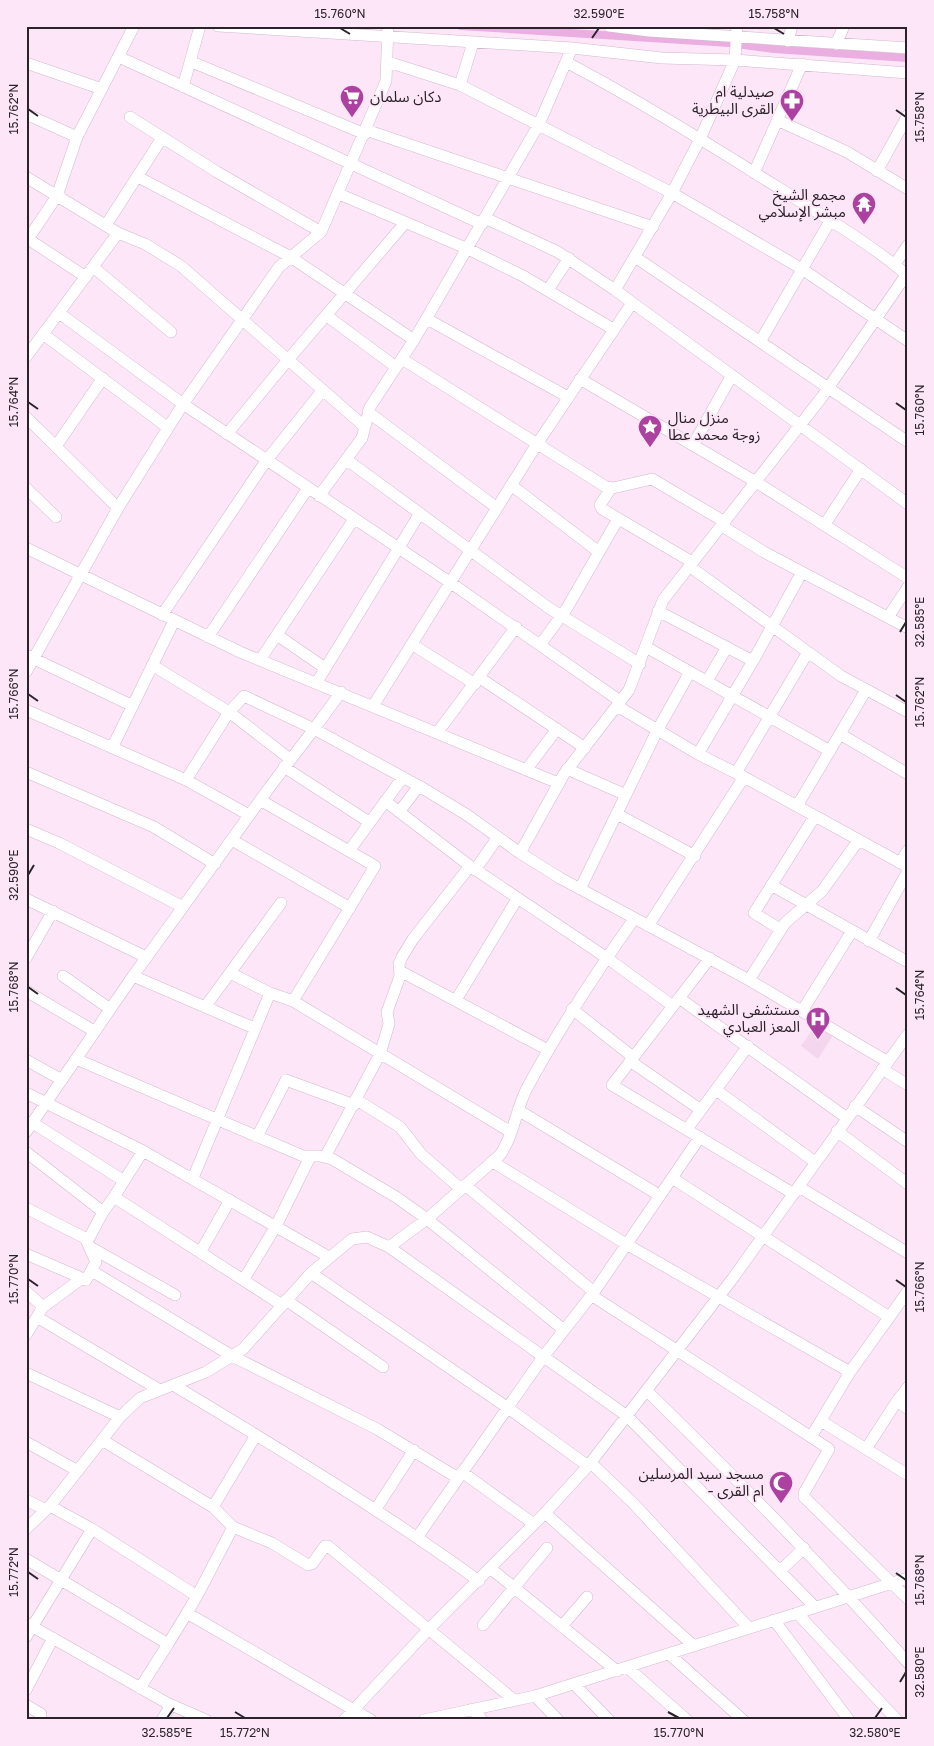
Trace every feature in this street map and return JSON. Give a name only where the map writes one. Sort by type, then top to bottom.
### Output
[{"type":"street","points":[[134,26],[76,137],[57,196],[28,238],[90,272],[171,332]]},
{"type":"street","points":[[183,87],[192,62],[200,26]]},
{"type":"street","points":[[218,26],[388,32],[473,42],[572,48],[662,58],[735,58],[908,72]]},
{"type":"street","points":[[609,26],[737,32],[788,41],[908,48]]},
{"type":"street","points":[[788,41],[792,26]]},
{"type":"street","points":[[836,44],[844,26]]},
{"type":"street","points":[[26,672],[30,657],[82,573],[118,508],[183,404],[240,320],[289,256],[307,246],[321,232],[340,194],[386,81],[388,32]]},
{"type":"street","points":[[615,290],[672,193],[700,139],[735,58],[737,32]]},
{"type":"street","points":[[460,85],[473,42]]},
{"type":"street","points":[[319,496],[359,443],[368,412],[427,319],[539,124],[572,48]]},
{"type":"street","points":[[119,57],[352,163],[569,258],[908,504]]},
{"type":"street","points":[[192,62],[366,132],[508,176],[653,226]]},
{"type":"street","points":[[388,62],[460,85],[672,193],[802,269],[908,341]]},
{"type":"street","points":[[520,852],[567,769],[629,690],[658,611],[690,564],[724,524],[828,389],[907,275],[895,264],[830,221],[700,139],[636,100],[566,62]]},
{"type":"street","points":[[26,63],[102,89]]},
{"type":"street","points":[[754,173],[802,64]]},
{"type":"street","points":[[26,114],[76,137]]},
{"type":"street","points":[[877,172],[908,115]]},
{"type":"street","points":[[130,117],[321,232]]},
{"type":"street","points":[[777,120],[847,152],[908,190]]},
{"type":"street","points":[[106,225],[162,138]]},
{"type":"street","points":[[26,177],[118,233],[145,244],[181,266],[240,320],[365,427]]},
{"type":"street","points":[[138,177],[289,256],[414,340]]},
{"type":"street","points":[[340,194],[468,249],[548,290],[614,329]]},
{"type":"street","points":[[760,342],[830,221]]},
{"type":"street","points":[[227,434],[405,223]]},
{"type":"street","points":[[26,357],[118,233]]},
{"type":"street","points":[[895,264],[908,246]]},
{"type":"street","points":[[635,257],[908,442]]},
{"type":"street","points":[[548,290],[569,258]]},
{"type":"street","points":[[373,706],[413,645],[537,444],[632,303]]},
{"type":"street","points":[[59,313],[183,404],[516,627],[658,731],[798,806],[905,867]]},
{"type":"street","points":[[327,316],[399,362],[611,488],[652,479],[724,524],[757,548],[908,628]]},
{"type":"street","points":[[427,319],[568,397]]},
{"type":"street","points":[[43,334],[168,427]]},
{"type":"street","points":[[693,445],[732,375]]},
{"type":"street","points":[[56,446],[103,378]]},
{"type":"street","points":[[580,378],[756,482],[908,578]]},
{"type":"street","points":[[162,615],[266,461],[322,391]]},
{"type":"street","points":[[368,412],[497,508]]},
{"type":"street","points":[[26,417],[118,508]]},
{"type":"street","points":[[347,460],[562,616],[640,664]]},
{"type":"street","points":[[824,524],[861,469]]},
{"type":"street","points":[[511,485],[599,552]]},
{"type":"street","points":[[26,488],[56,517]]},
{"type":"street","points":[[208,637],[308,488]]},
{"type":"street","points":[[611,488],[600,507],[690,564],[772,628],[808,652],[866,690],[908,712]]},
{"type":"street","points":[[317,682],[420,513]]},
{"type":"street","points":[[260,660],[354,519]]},
{"type":"street","points":[[540,645],[562,616],[618,520]]},
{"type":"street","points":[[26,548],[82,573],[174,621],[260,660],[558,783]]},
{"type":"street","points":[[698,754],[754,661],[802,572]]},
{"type":"street","points":[[888,617],[908,587]]},
{"type":"street","points":[[658,611],[754,661]]},
{"type":"street","points":[[112,748],[174,621]]},
{"type":"street","points":[[437,733],[478,681],[516,627]]},
{"type":"street","points":[[277,635],[325,668]]},
{"type":"street","points":[[413,645],[478,681],[585,748]]},
{"type":"street","points":[[646,647],[830,751]]},
{"type":"street","points":[[707,681],[727,647]]},
{"type":"street","points":[[648,926],[695,856],[740,775],[769,716],[808,652]]},
{"type":"street","points":[[30,657],[133,706]]},
{"type":"street","points":[[152,665],[229,712],[287,763],[369,822]]},
{"type":"street","points":[[580,889],[658,731],[690,672]]},
{"type":"street","points":[[798,806],[866,690]]},
{"type":"street","points":[[124,1181],[30,1127],[132,976],[341,692]]},
{"type":"street","points":[[186,780],[229,712],[241,698],[247,696],[314,729],[419,786],[580,889],[710,958],[802,1011],[885,1065],[908,1085]]},
{"type":"street","points":[[26,710],[186,780],[250,815]]},
{"type":"street","points":[[526,770],[557,729]]},
{"type":"street","points":[[840,734],[908,774]]},
{"type":"street","points":[[567,769],[626,795]]},
{"type":"street","points":[[26,772],[148,824],[215,864]]},
{"type":"street","points":[[349,851],[403,777]]},
{"type":"street","points":[[399,812],[419,786]]},
{"type":"street","points":[[260,800],[375,866],[293,1000]]},
{"type":"street","points":[[385,801],[517,899],[676,1002],[748,1046],[847,1118]]},
{"type":"street","points":[[617,814],[695,856]]},
{"type":"street","points":[[780,929],[754,913],[815,816]]},
{"type":"street","points":[[26,830],[59,843],[183,907]]},
{"type":"street","points":[[325,1157],[380,1054],[389,1024],[387,1012],[400,971],[402,957],[411,943],[498,837]]},
{"type":"street","points":[[232,840],[350,908]]},
{"type":"street","points":[[749,980],[780,929],[822,891],[858,840]]},
{"type":"street","points":[[869,941],[905,867],[908,850]]},
{"type":"street","points":[[771,885],[908,962]]},
{"type":"street","points":[[26,899],[146,957]]},
{"type":"street","points":[[456,1000],[517,899]]},
{"type":"street","points":[[205,1007],[280,903]]},
{"type":"street","points":[[26,958],[53,911]]},
{"type":"street","points":[[389,1247],[427,1219],[493,1162],[504,1150],[518,1110],[548,1050],[572,1010],[634,919]]},
{"type":"street","points":[[802,1011],[852,931]]},
{"type":"street","points":[[710,958],[613,1082],[614,1088],[908,1253]]},
{"type":"street","points":[[400,971],[548,1050]]},
{"type":"street","points":[[230,973],[270,993],[293,1000],[511,1132]]},
{"type":"street","points":[[63,976],[110,1009]]},
{"type":"street","points":[[132,976],[254,1028]]},
{"type":"street","points":[[26,991],[94,1031]]},
{"type":"street","points":[[193,1178],[270,993]]},
{"type":"street","points":[[572,1010],[631,1059],[700,1110]]},
{"type":"street","points":[[344,1720],[428,1630],[545,1513],[589,1464],[764,1237],[815,1162],[908,1034]]},
{"type":"street","points":[[686,1129],[748,1046]]},
{"type":"street","points":[[76,1059],[303,1156],[325,1157],[342,1164],[386,1190],[427,1219],[564,1330]]},
{"type":"street","points":[[26,1060],[62,1080]]},
{"type":"street","points":[[257,1137],[286,1080],[356,1102],[400,1127],[421,1154],[593,1294],[676,1351],[829,1449],[804,1493],[804,1497],[892,1581],[908,1599]]},
{"type":"street","points":[[716,1090],[815,1162]]},
{"type":"street","points":[[26,1092],[193,1178],[329,1257]]},
{"type":"street","points":[[855,1106],[908,1142]]},
{"type":"street","points":[[518,1110],[659,1195]]},
{"type":"street","points":[[837,1131],[908,1184]]},
{"type":"street","points":[[418,1536],[543,1357],[593,1294],[700,1137]]},
{"type":"street","points":[[88,1242],[103,1212],[143,1151]]},
{"type":"street","points":[[26,1152],[103,1212]]},
{"type":"street","points":[[244,1280],[276,1226],[310,1157]]},
{"type":"street","points":[[493,1162],[626,1244],[850,1372]]},
{"type":"street","points":[[672,1178],[889,1317]]},
{"type":"street","points":[[114,1197],[244,1280],[284,1302],[383,1367]]},
{"type":"street","points":[[201,1251],[230,1200]]},
{"type":"street","points":[[28,1212],[88,1242],[175,1295]]},
{"type":"street","points":[[26,1529],[48,1508],[120,1417],[140,1398],[158,1389],[175,1386],[206,1372],[232,1356],[254,1338],[284,1302],[329,1257],[352,1239],[374,1239],[389,1247],[626,1416],[815,1607]]},
{"type":"street","points":[[26,1254],[81,1279],[87,1279],[96,1260],[88,1242]]},
{"type":"street","points":[[92,1271],[232,1356],[377,1429],[460,1475],[534,1524]]},
{"type":"street","points":[[311,1274],[589,1464],[633,1503],[749,1628]]},
{"type":"street","points":[[26,1335],[40,1312],[81,1279]]},
{"type":"street","points":[[26,1291],[40,1312],[158,1389]]},
{"type":"street","points":[[811,1437],[850,1372],[908,1291]]},
{"type":"street","points":[[26,1374],[120,1417]]},
{"type":"street","points":[[175,1386],[376,1509],[418,1536],[479,1580]]},
{"type":"street","points":[[866,1449],[908,1387]]},
{"type":"street","points":[[647,1391],[804,1548],[850,1596],[908,1663]]},
{"type":"street","points":[[897,1402],[908,1409]]},
{"type":"street","points":[[821,1421],[908,1475]]},
{"type":"street","points":[[213,1507],[256,1435]]},
{"type":"street","points":[[102,1440],[213,1507],[234,1527],[272,1543],[308,1565],[312,1564],[325,1546],[328,1546],[514,1700]]},
{"type":"street","points":[[26,1442],[78,1471]]},
{"type":"street","points":[[376,1509],[414,1450]]},
{"type":"street","points":[[26,1500],[48,1508],[92,1529],[197,1596]]},
{"type":"street","points":[[545,1513],[694,1646]]},
{"type":"street","points":[[140,1688],[188,1613],[234,1527]]},
{"type":"street","points":[[26,1637],[30,1625],[92,1529]]},
{"type":"street","points":[[483,1625],[547,1548]]},
{"type":"street","points":[[780,1571],[804,1548]]},
{"type":"street","points":[[26,1560],[168,1644]]},
{"type":"street","points":[[490,1568],[562,1626],[623,1669],[687,1720]]},
{"type":"street","points":[[424,1720],[445,1717],[472,1709],[535,1696],[892,1581],[908,1578]]},
{"type":"street","points":[[562,1626],[587,1597]]},
{"type":"street","points":[[188,1613],[355,1708],[371,1720]]},
{"type":"street","points":[[797,1613],[897,1720]]},
{"type":"street","points":[[774,1620],[849,1720]]},
{"type":"street","points":[[30,1625],[140,1688],[206,1720]]},
{"type":"street","points":[[26,1690],[53,1638]]},
{"type":"street","points":[[669,1654],[743,1720]]},
{"type":"street","points":[[574,1684],[609,1720]]},
{"type":"street","points":[[535,1696],[558,1720]]},
{"type":"street","points":[[26,1705],[41,1714],[40,1720]]},
{"type":"street","points":[[162,1720],[172,1705]]},
{"type":"street","points":[[472,1709],[482,1720]]},
{"type":"shaded area","name":"مستشفى الشهيد المعز العبادي","points":[[816,1024],[834,1034],[818,1059],[801,1046]]},
{"type":"waterway","points":[[461,26],[729,43],[774,49],[908,58]]},
{"type":"place","name":"دكان سلمان","points":[[352,118]]},
{"type":"place","name":"صيدلية ام القرى البيطرية","points":[[792,122]]},
{"type":"place","name":"مجمع الشيخ مبشر الإسلامي","points":[[864,225]]},
{"type":"place","name":"منزل منال زوجة محمد عطا","points":[[650,448]]},
{"type":"place","name":"مستشفى الشهيد المعز العبادي","points":[[818,1040]]},
{"type":"place","name":"مسجد سيد المرسلين - ام القرى","points":[[781,1504]]}]
